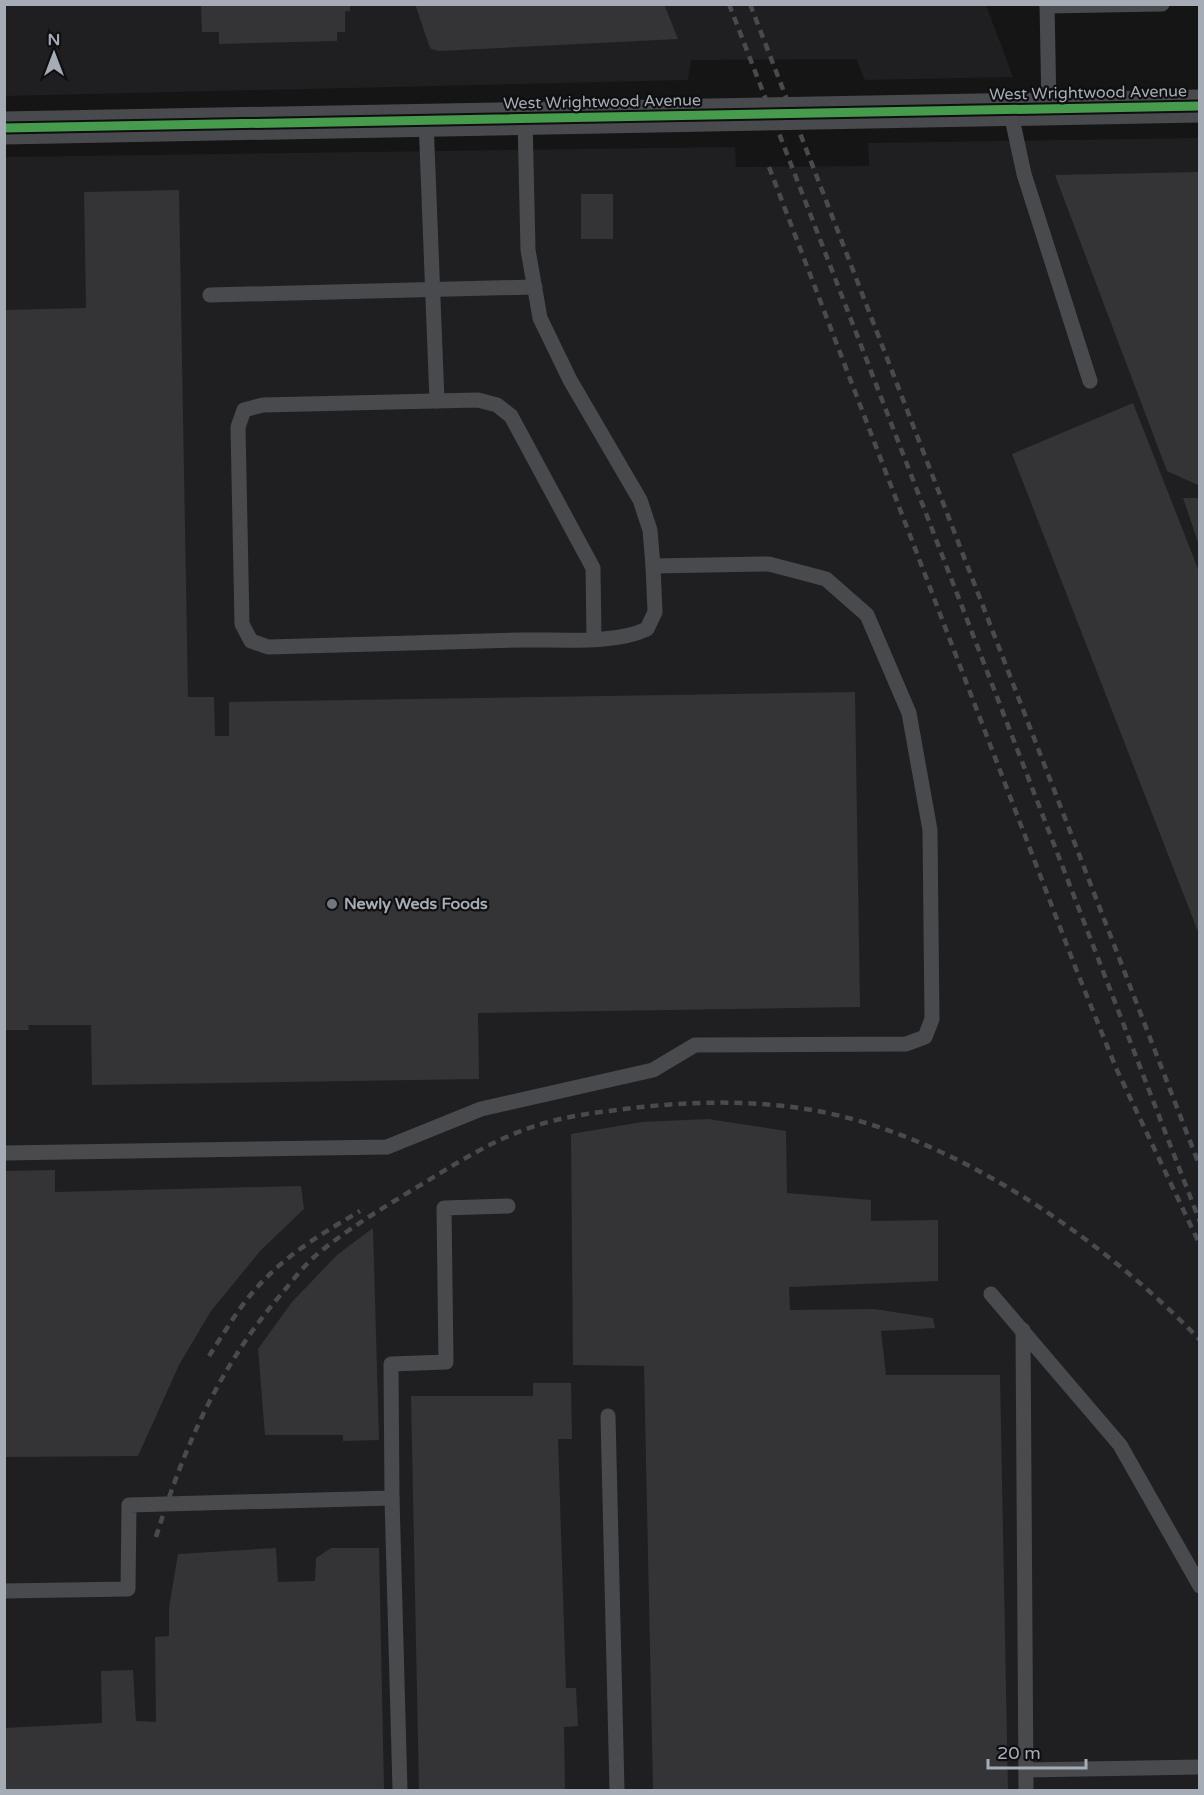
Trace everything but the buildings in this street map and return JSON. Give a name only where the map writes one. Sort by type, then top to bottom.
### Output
[{"type":"street","name":"West Wrightwood Avenue","points":[[4,128],[1200,106]]},
{"type":"lane","points":[[1049,108],[1047,5],[1162,4]]},
{"type":"lane","points":[[1010,109],[1024,174],[1090,381]]},
{"type":"lane","points":[[525,118],[528,250],[540,318],[570,380],[640,500],[650,530],[655,612],[647,629],[630,637],[594,638],[268,646],[251,641],[242,624],[238,427],[244,410],[263,405],[478,400],[497,405],[511,416],[593,568],[594,638]]},
{"type":"lane","points":[[426,120],[437,401]]},
{"type":"lane","points":[[210,295],[535,287]]},
{"type":"lane","points":[[4,1153],[387,1147],[481,1109],[653,1070],[695,1045],[906,1044],[925,1037],[933,1019],[930,830],[909,712],[867,615],[826,579],[769,564],[652,566]]},
{"type":"lane","points":[[400,1791],[392,1498],[391,1364],[446,1362],[444,1208],[508,1206]]},
{"type":"lane","points":[[992,1294],[1120,1445],[1200,1586]]},
{"type":"lane","points":[[1023,1330],[1026,1791]]},
{"type":"lane","points":[[608,1416],[617,1791]]},
{"type":"lane","points":[[4,1591],[129,1589],[129,1505],[392,1498]]},
{"type":"lane","points":[[1026,1770],[1200,1767]]},
{"type":"shaded area","points":[[4,5],[986,5],[1013,77],[865,80],[856,59],[691,60],[688,80],[5,96]]},
{"type":"shaded area","points":[[1199,138],[1199,1790],[5,1790],[4,157],[735,147],[736,167],[869,166],[868,143]]},
{"type":"railway","points":[[729,4],[1200,1222]]},
{"type":"railway","points":[[750,4],[1200,1167]]},
{"type":"railway","points":[[769,167],[1076,969],[1116,1068],[1200,1245]]},
{"type":"railway","points":[[156,1537],[192,1438],[223,1377],[261,1320],[310,1261],[340,1236],[475,1152],[529,1128],[567,1117],[655,1106],[722,1103],[767,1104],[812,1110],[865,1123],[918,1142],[971,1167],[1022,1196],[1072,1229],[1118,1265],[1200,1340]]},
{"type":"railway","points":[[209,1356],[242,1305],[276,1268],[311,1242],[360,1211]]},
{"type":"cycle path","points":[[4,128],[1200,106]]},
{"type":"place","name":"Newly Weds Foods","points":[[332,904]]}]
